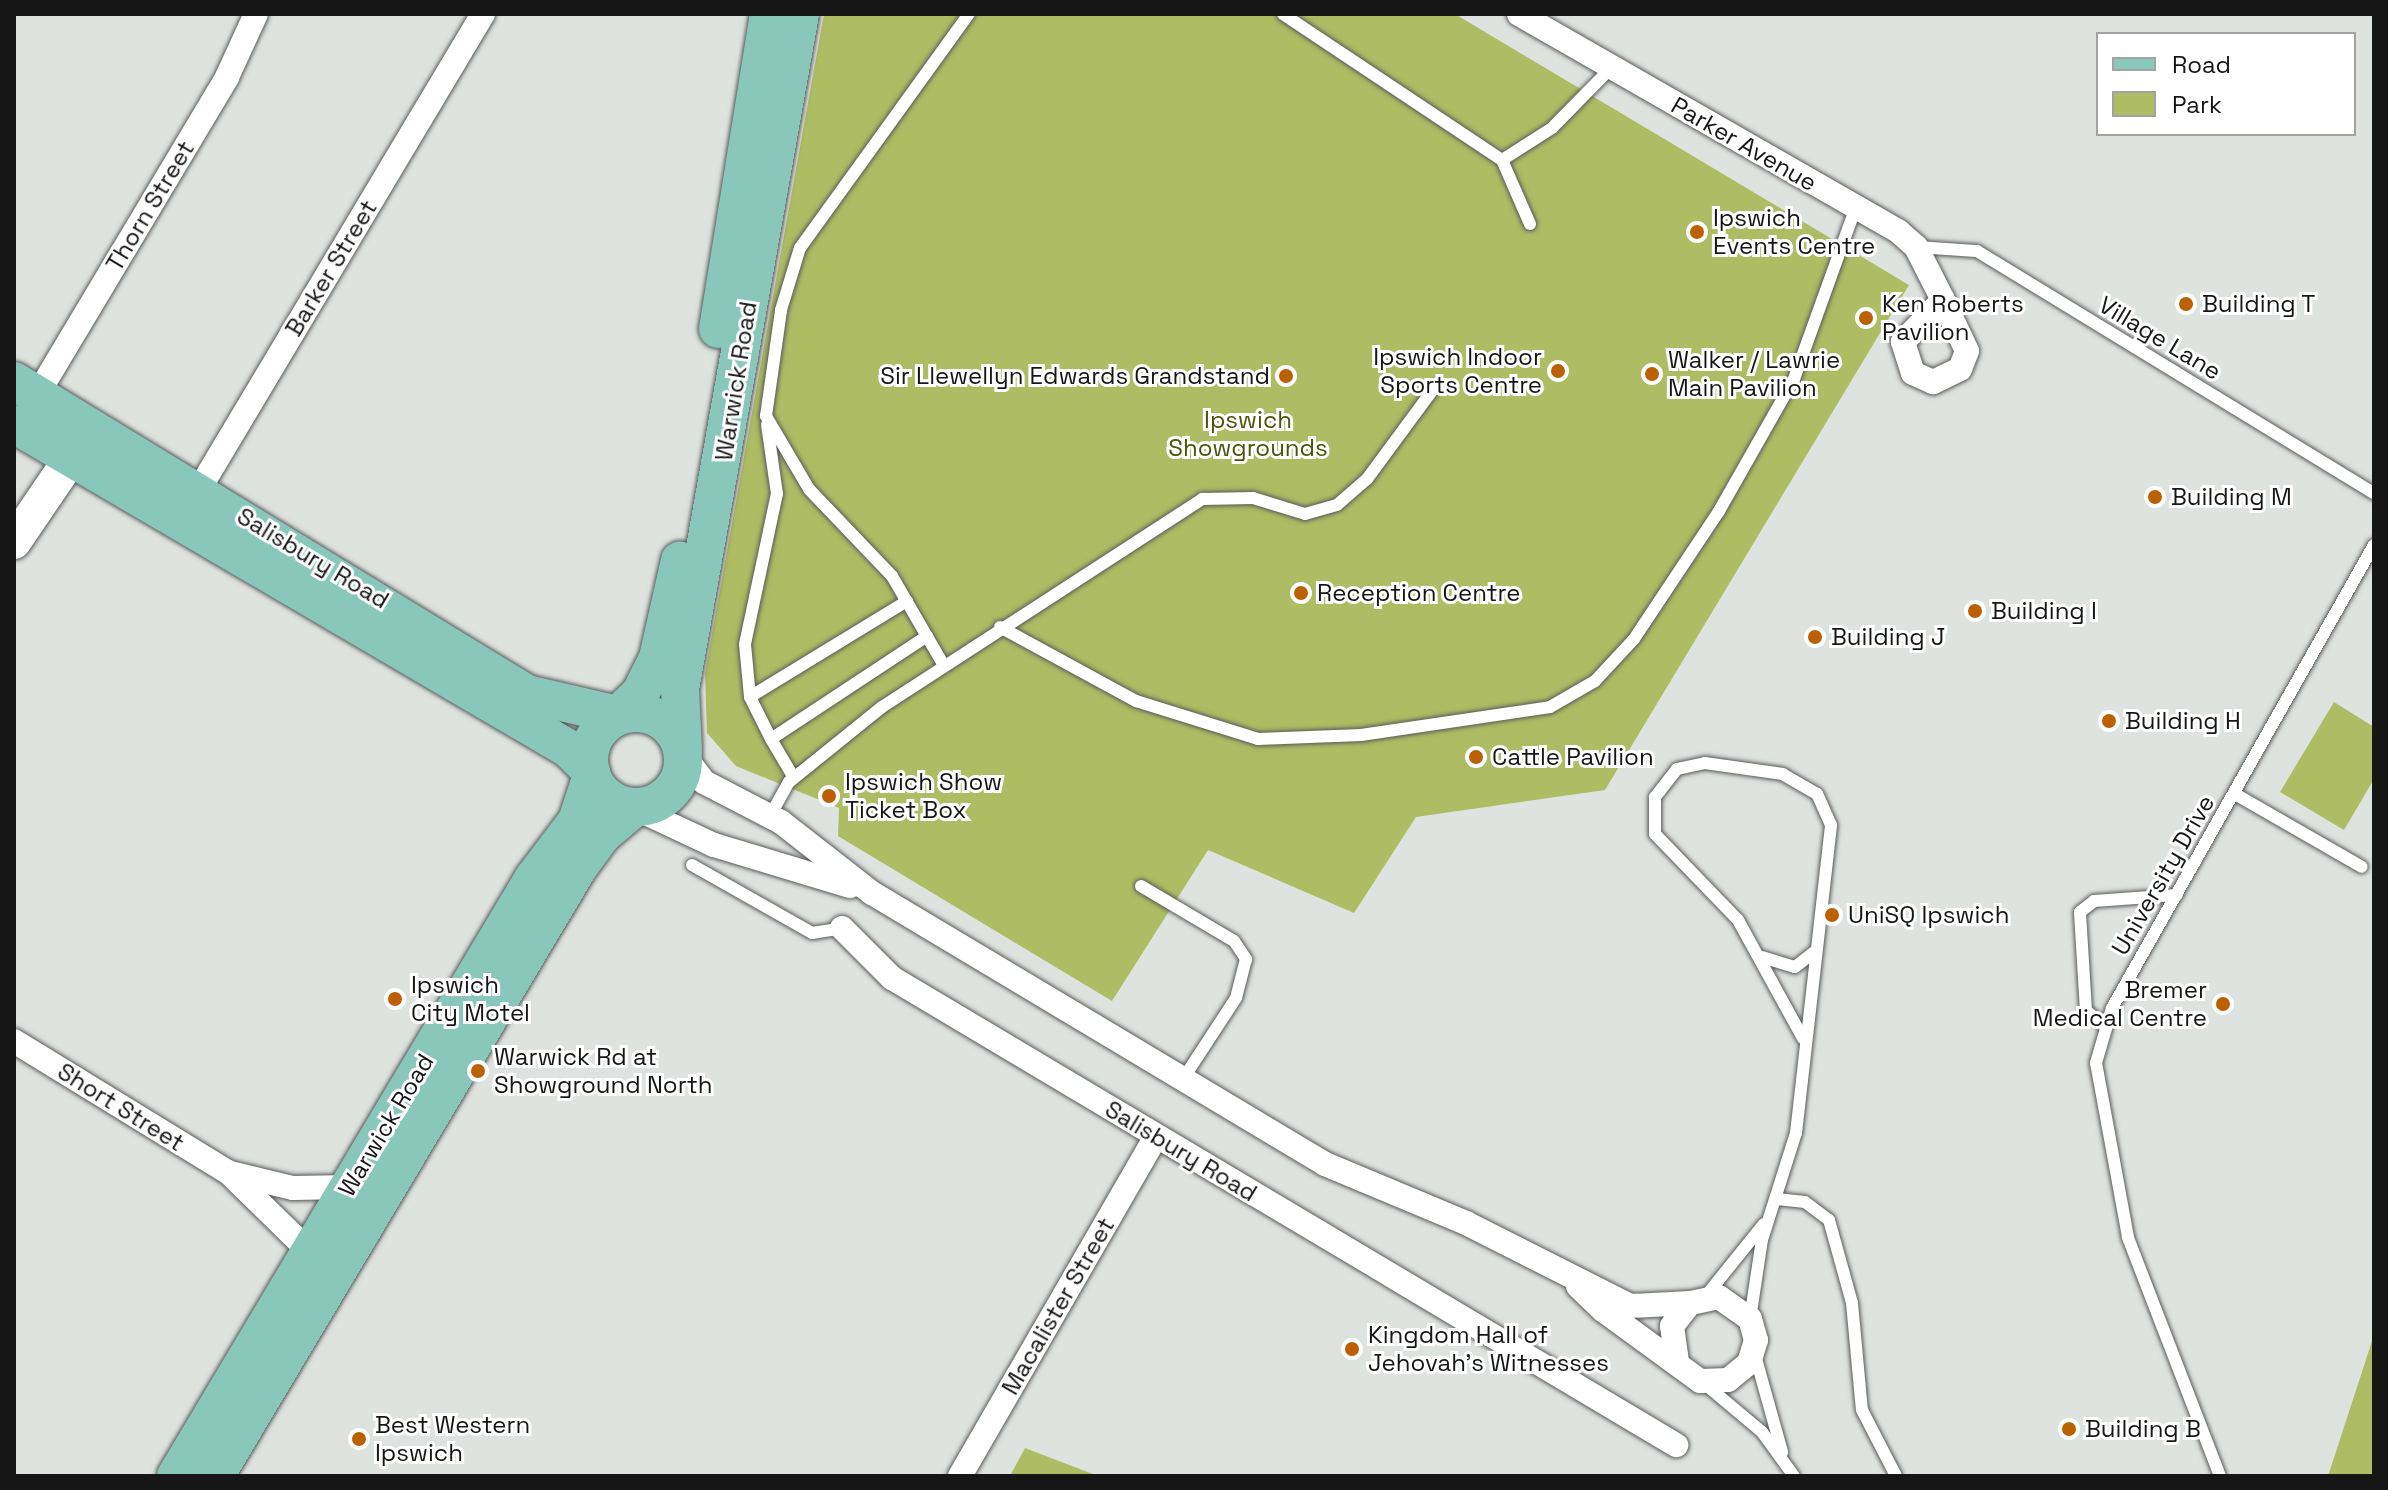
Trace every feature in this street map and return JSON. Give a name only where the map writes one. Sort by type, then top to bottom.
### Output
[{"type":"main road","name":"Warwick Road","points":[[618,714],[651,676],[673,604],[769,14]]},
{"type":"main road","name":"Warwick Road","points":[[683,752],[680,689],[800,14]]},
{"type":"main road","name":"Salisbury Road","points":[[26,388],[82,443],[180,523],[569,749],[592,773]]},
{"type":"main road","name":"Salisbury Road","points":[[14,424],[82,443],[199,491],[527,694],[618,714]]},
{"type":"main road","points":[[14,542],[82,443]]},
{"type":"main road","points":[[618,714],[660,720],[683,752],[670,792],[636,808],[607,797],[592,773],[595,742],[618,714]]},
{"type":"main road","name":"Warwick Road","points":[[176,1476],[533,879],[577,821],[592,773]]},
{"type":"main road","name":"Warwick Road","points":[[215,1476],[578,868],[602,835],[636,808]]},
{"type":"street","name":"Thorn Street","points":[[26,388],[227,77],[256,14]]},
{"type":"street","name":"Barker Street","points":[[180,523],[483,14]]},
{"type":"street","name":"Parker Avenue","points":[[1519,14],[1856,207],[1916,247],[1943,300]]},
{"type":"street","points":[[683,752],[708,786],[770,816],[872,893],[1325,1164],[1466,1223],[1567,1276],[1641,1309],[1697,1301],[1730,1301],[1750,1319],[1754,1351],[1728,1380],[1700,1381],[1567,1276]]},
{"type":"street","points":[[636,808],[730,848],[872,893]]},
{"type":"street","points":[[730,848],[770,816]]},
{"type":"street","name":"Salisbury Road","points":[[842,928],[892,978],[1676,1445]]},
{"type":"street","name":"Short Street","points":[[14,1041],[228,1172],[310,1252]]},
{"type":"street","name":"Macalister Street","points":[[960,1476],[1156,1136]]},
{"type":"street","name":"Short Street","points":[[228,1172],[293,1188],[350,1187]]},
{"type":"street","points":[[1677,1363],[1672,1326],[1697,1301]]},
{"type":"lane","points":[[794,778],[750,697],[745,644],[777,494],[766,416],[781,310],[800,248],[969,14]]},
{"type":"lane","points":[[1283,14],[1502,160],[1530,224]]},
{"type":"lane","points":[[1502,160],[1552,128],[1611,68]]},
{"type":"lane","points":[[1000,627],[1136,701],[1258,739],[1361,735],[1550,707],[1595,681],[1634,639],[1719,511],[1794,379],[1856,207]]},
{"type":"lane","name":"Village Lane","points":[[1916,247],[1977,251],[2374,493]]},
{"type":"lane","points":[[770,816],[794,778],[943,664],[1000,627],[1084,581],[1202,499],[1253,498],[1305,514],[1337,505],[1367,479],[1434,388]]},
{"type":"lane","points":[[766,416],[809,489],[907,601],[943,664]]},
{"type":"lane","name":"University Drive","points":[[2220,1476],[2117,1193],[2096,1063],[2104,1025],[2374,545]]},
{"type":"lane","points":[[750,697],[907,601]]},
{"type":"lane","points":[[771,739],[927,636]]},
{"type":"lane","points":[[1750,1319],[1770,1215],[1798,1121],[1803,1038],[1831,843],[1817,794],[1783,774],[1705,763],[1677,769],[1655,797],[1655,834],[1721,900],[1762,957],[1803,1038]]},
{"type":"lane","points":[[2235,794],[2362,867]]},
{"type":"lane","name":"Salisbury Road","points":[[692,865],[812,933],[842,928]]},
{"type":"lane","points":[[1141,886],[1234,941],[1246,959],[1236,998],[1183,1079]]},
{"type":"lane","points":[[2104,1025],[2086,1011],[2080,912],[2094,901],[2177,895]]},
{"type":"lane","points":[[1762,957],[1795,967],[1816,950]]},
{"type":"lane","points":[[1777,1199],[1805,1202],[1829,1220],[1852,1303],[1862,1410],[1896,1476]]},
{"type":"lane","points":[[1697,1301],[1770,1215]]},
{"type":"lane","points":[[1754,1351],[1785,1462]]},
{"type":"lane","points":[[1700,1381],[1741,1412],[1794,1476]]},
{"type":"green space","name":"Ipswich Showgrounds","points":[[824,14],[1455,14],[1909,285],[1605,790],[1416,817],[1354,913],[1208,850],[1112,1001],[838,836],[839,808],[736,766],[707,733],[705,673]]},
{"type":"green space","points":[[2334,702],[2374,727],[2374,779],[2344,830],[2280,792]]},
{"type":"green space","points":[[2374,1335],[2374,1476],[2328,1476]]},
{"type":"green space","points":[[1025,1448],[1098,1476],[1010,1476]]},
{"type":"place","name":"Ipswich Events Centre","points":[[1697,232]]},
{"type":"place","name":"Building T","points":[[2186,304]]},
{"type":"place","name":"Ken Roberts Pavilion","points":[[1866,318]]},
{"type":"place","name":"Ipswich Indoor Sports Centre","points":[[1558,371]]},
{"type":"place","name":"Walker / Lawrie Main Pavilion","points":[[1652,374]]},
{"type":"place","name":"Sir Llewellyn Edwards Grandstand","points":[[1286,376]]},
{"type":"place","name":"Building M","points":[[2155,497]]},
{"type":"place","name":"Reception Centre","points":[[1301,593]]},
{"type":"place","name":"Building I","points":[[1975,611]]},
{"type":"place","name":"Building J","points":[[1815,637]]},
{"type":"place","name":"Building H","points":[[2109,721]]},
{"type":"place","name":"Cattle Pavilion","points":[[1476,757]]},
{"type":"place","name":"Ipswich Show Ticket Box","points":[[829,796]]},
{"type":"place","name":"UniSQ Ipswich","points":[[1832,915]]},
{"type":"place","name":"Ipswich City Motel","points":[[395,999]]},
{"type":"place","name":"Bremer Medical Centre","points":[[2223,1004]]},
{"type":"place","name":"Warwick Rd at Showground North","points":[[478,1071]]},
{"type":"place","name":"Kingdom Hall of Jehovah's Witnesses","points":[[1352,1349]]},
{"type":"place","name":"Building B","points":[[2069,1429]]},
{"type":"place","name":"Best Western Ipswich","points":[[359,1439]]}]
